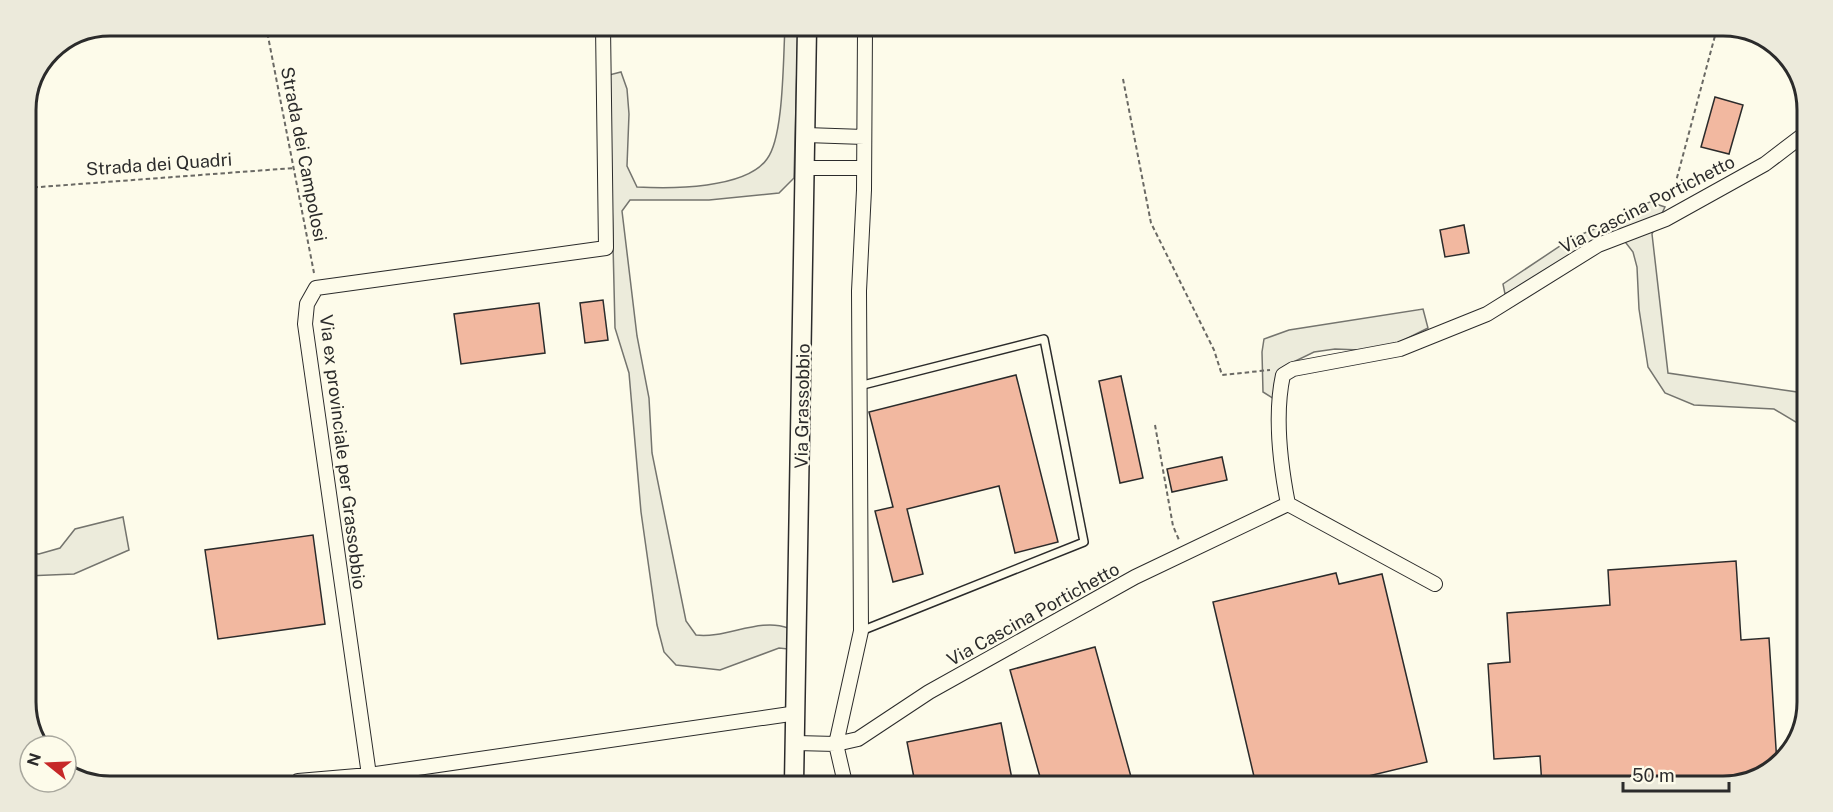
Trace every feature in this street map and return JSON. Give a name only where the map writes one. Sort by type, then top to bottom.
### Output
[{"type":"street","points":[[316,288],[606,248],[603,36]]},
{"type":"street","name":"Via Grassobbio","points":[[794,776],[807,36]]},
{"type":"street","points":[[843,776],[836,744],[861,631],[859,386],[866,36]]},
{"type":"street","points":[[806,135],[864,137]]},
{"type":"street","name":"Via Cascina Portichetto","points":[[1283,375],[1293,369],[1400,349],[1487,314],[1598,245],[1666,219],[1765,164],[1797,140]]},
{"type":"street","points":[[806,168],[864,168]]},
{"type":"street","name":"Via ex provinciale per Grassobbio","points":[[316,288],[307,304],[305,324],[369,775]]},
{"type":"street","points":[[1283,375],[1280,389],[1281,464],[1288,504],[1435,584]]},
{"type":"street","name":"Via Cascina Portichetto","points":[[796,743],[836,744],[858,739],[929,692],[1135,577],[1288,504]]},
{"type":"street","points":[[357,776],[796,713]]},
{"type":"lane","points":[[859,386],[1044,339],[1084,542],[861,631]]},
{"type":"path","name":"Strada dei Campolosi","points":[[268,36],[316,288]]},
{"type":"path","points":[[1666,219],[1715,36]]},
{"type":"path","points":[[1123,79],[1151,223],[1214,350],[1222,375],[1274,370],[1283,375]]},
{"type":"path","name":"Strada dei Quadri","points":[[36,187],[294,168]]},
{"type":"path","points":[[1155,425],[1173,526],[1185,553]]},
{"type":"shaded area","points":[[785,36],[798,36],[794,178],[779,193],[709,200],[630,200],[622,211],[637,336],[649,398],[652,453],[686,621],[696,635],[719,634],[766,625],[788,628],[788,649],[779,648],[720,670],[676,665],[664,652],[657,625],[641,512],[629,373],[615,328],[609,75],[621,72],[627,89],[629,114],[627,166],[637,187],[669,188],[726,182],[757,169],[767,159],[773,148],[780,116]]},
{"type":"shaded area","points":[[1650,202],[1665,207],[1652,234],[1668,373],[1797,392],[1797,423],[1774,409],[1694,405],[1665,393],[1648,367],[1639,309],[1637,267],[1633,252],[1616,230],[1505,294],[1503,284],[1572,238],[1615,221],[1629,210]]},
{"type":"shaded area","points":[[1423,309],[1428,328],[1394,345],[1360,350],[1335,349],[1314,352],[1283,367],[1274,399],[1263,392],[1264,339],[1289,330]]},
{"type":"shaded area","points":[[123,517],[129,550],[74,574],[36,576],[36,554],[60,548],[75,529]]},
{"type":"building","points":[[1715,97],[1743,105],[1729,154],[1701,147]]},
{"type":"building","points":[[1464,225],[1469,253],[1445,257],[1440,230]]},
{"type":"building","points":[[603,300],[608,340],[585,343],[580,303]]},
{"type":"building","points":[[539,303],[545,353],[461,364],[454,314]]},
{"type":"building","points":[[1016,375],[1058,542],[1015,553],[999,486],[907,509],[923,574],[893,582],[875,511],[893,507],[869,412]]},
{"type":"building","points":[[1121,376],[1143,478],[1120,483],[1099,381]]},
{"type":"building","points":[[1222,457],[1227,480],[1172,492],[1167,469]]},
{"type":"building","points":[[313,535],[325,624],[218,639],[205,550]]},
{"type":"building","points":[[1736,561],[1741,640],[1769,638],[1776,754],[1772,758],[1756,768],[1723,776],[1541,776],[1540,756],[1494,759],[1488,664],[1510,662],[1507,613],[1610,605],[1608,570]]},
{"type":"building","points":[[1336,573],[1339,584],[1382,574],[1427,762],[1369,776],[1254,776],[1213,602]]},
{"type":"building","points":[[1095,647],[1131,776],[1040,776],[1010,670]]},
{"type":"building","points":[[1001,723],[1011,776],[914,776],[907,742]]}]
